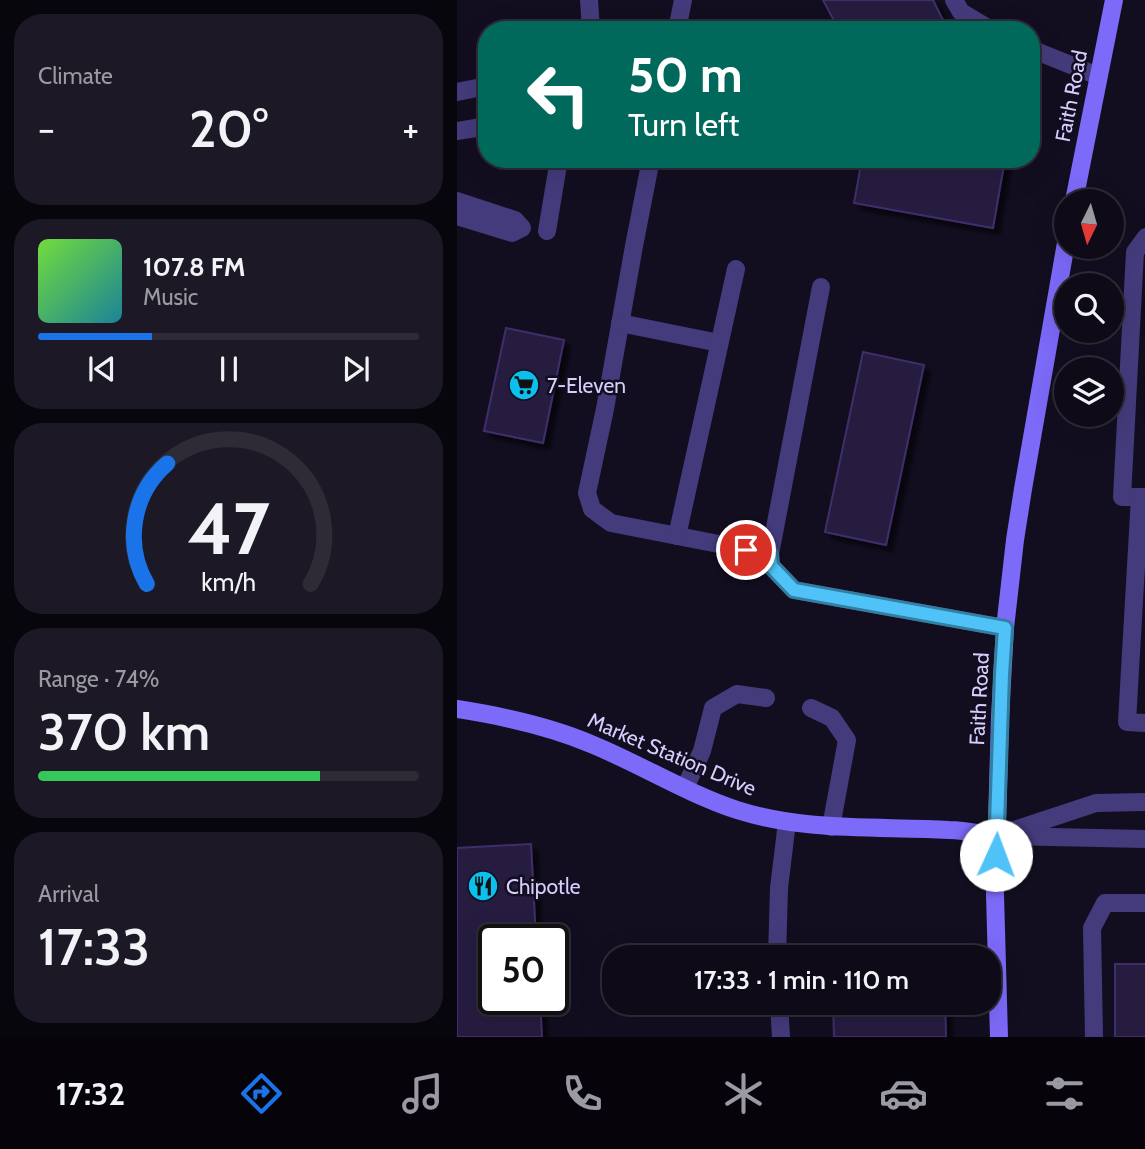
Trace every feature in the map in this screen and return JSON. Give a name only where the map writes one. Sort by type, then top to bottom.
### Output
[{"type":"main road","name":"Faith Road","points":[[1076,189],[1113,0]]},
{"type":"main road","name":"Faith Road","points":[[999,1037],[995,894],[1005,628],[1023,489],[1063,259]]},
{"type":"main road","name":"Market Station Drive","points":[[457,709],[567,734],[704,798],[737,810],[787,822],[831,827],[951,830],[996,836]]},
{"type":"street","points":[[589,0],[590,21]]},
{"type":"street","points":[[679,21],[683,0]]},
{"type":"street","points":[[953,0],[962,12],[976,21]]},
{"type":"street","points":[[1040,53],[1098,76]]},
{"type":"street","points":[[457,92],[478,88]]},
{"type":"street","points":[[457,131],[478,128]]},
{"type":"street","points":[[547,231],[558,168]]},
{"type":"street","points":[[649,168],[587,494],[592,509],[611,523],[770,554]]},
{"type":"street","points":[[457,201],[515,220],[522,228],[512,233],[457,216]]},
{"type":"street","points":[[1145,237],[1135,252],[1122,497],[1142,497],[1127,722],[1145,723]]},
{"type":"street","points":[[677,536],[736,269]]},
{"type":"street","points":[[821,287],[770,554],[771,566],[794,590],[1005,628]]},
{"type":"street","points":[[620,323],[719,343]]},
{"type":"street","points":[[685,788],[702,751],[713,708],[737,694],[766,698]]},
{"type":"street","points":[[811,708],[832,718],[847,740],[831,827]]},
{"type":"street","name":"Market Station Drive","points":[[996,836],[1096,803],[1145,802]]},
{"type":"street","points":[[777,945],[779,888],[787,822]]},
{"type":"street","name":"Market Station Drive","points":[[996,836],[1145,839]]},
{"type":"street","points":[[1094,1037],[1092,928],[1105,903],[1145,903]]},
{"type":"street","points":[[780,1015],[781,1037]]},
{"type":"building","points":[[823,0],[933,0],[944,21],[834,21]]},
{"type":"building","points":[[860,168],[1003,168],[993,228],[854,203]]},
{"type":"building","name":"7-Eleven","points":[[506,328],[564,340],[543,443],[484,431]]},
{"type":"building","points":[[863,352],[924,365],[886,545],[825,532]]},
{"type":"building","points":[[531,844],[535,924],[478,924],[478,1015],[541,1015],[542,1037],[457,1037],[457,848]]},
{"type":"building","points":[[1115,964],[1146,964],[1146,1037],[1115,1037]]},
{"type":"building","points":[[833,1015],[945,1015],[946,1037],[834,1037]]},
{"type":"place","name":"7-Eleven","points":[[524,385]]},
{"type":"place","name":"Chipotle","points":[[483,886]]},
{"type":"route","points":[[746,550],[770,554],[771,566],[794,590],[1005,628],[996,855]]}]
